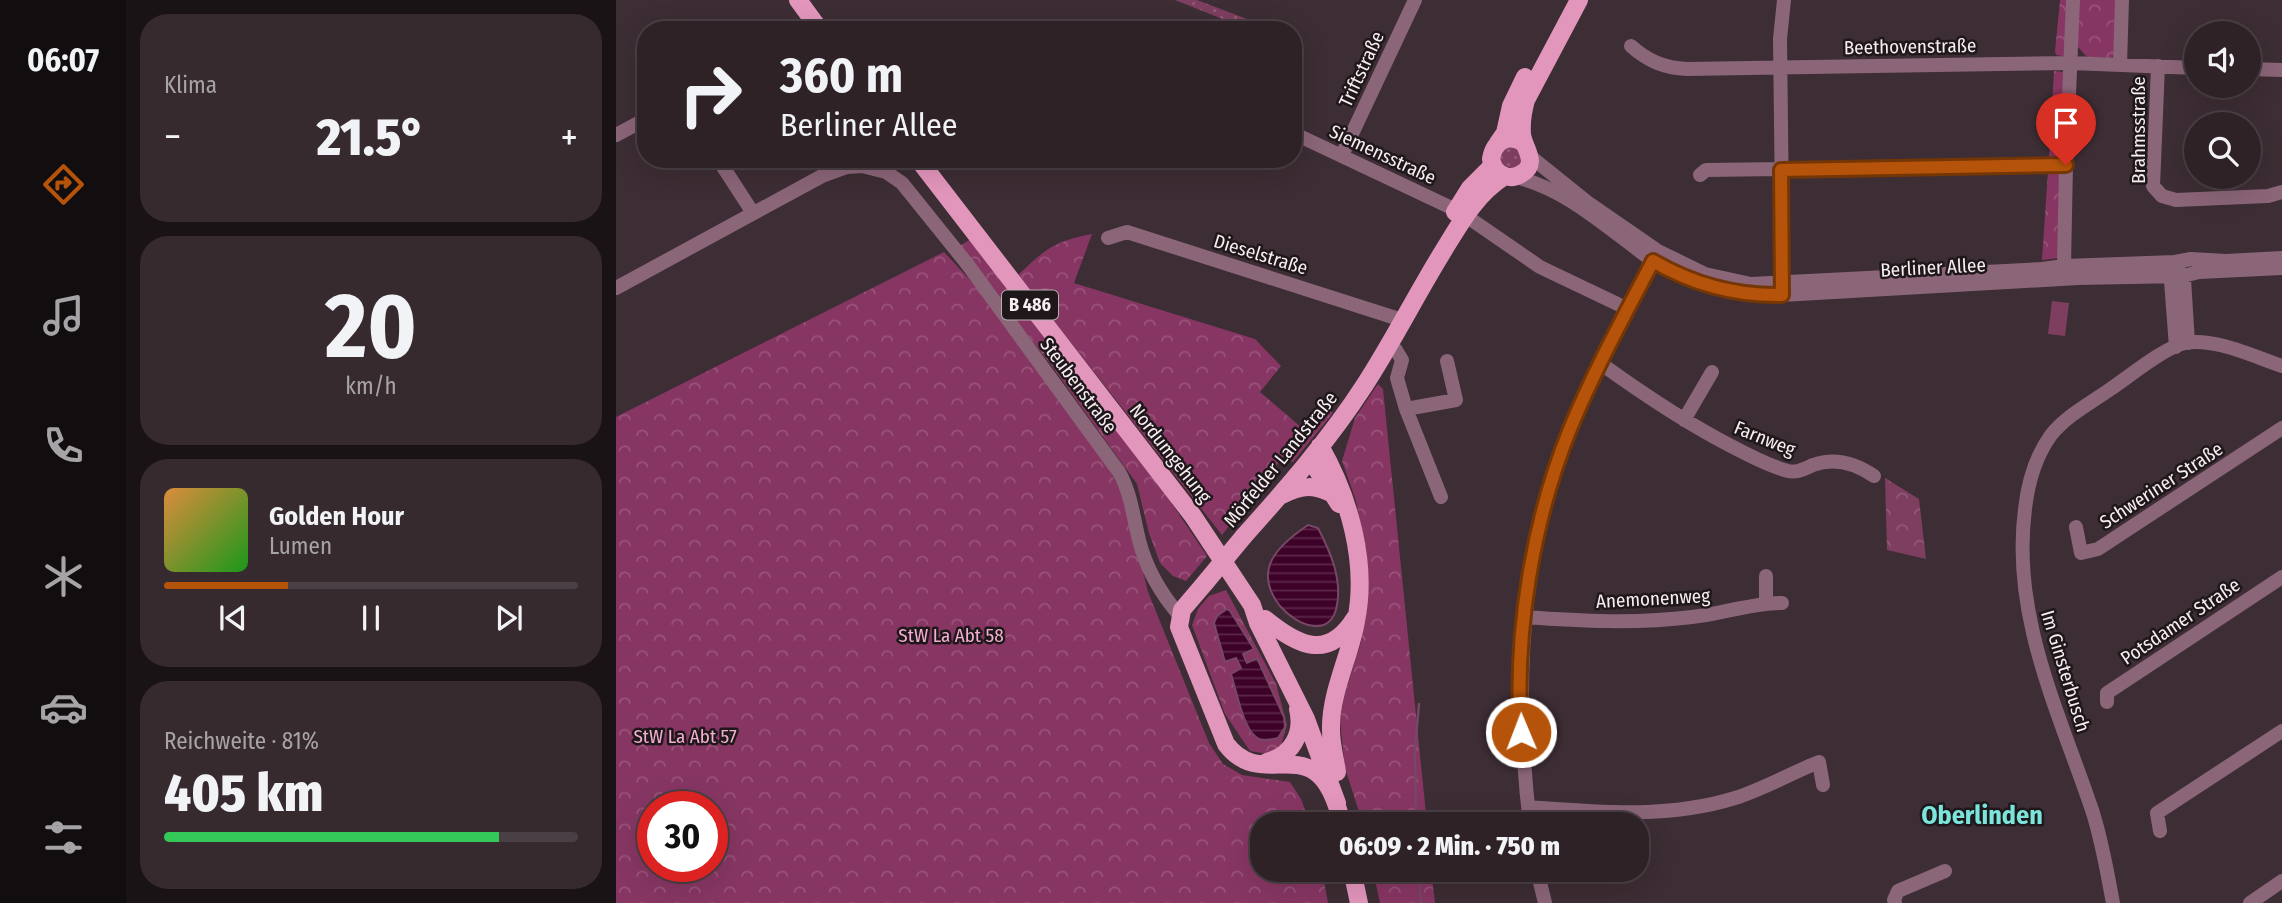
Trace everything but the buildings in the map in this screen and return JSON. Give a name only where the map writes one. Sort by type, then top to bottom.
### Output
[{"type":"main road","points":[[798,0],[813,21]]},
{"type":"main road","name":"Mörfelder Landstraße","points":[[1180,616],[1186,604],[1320,446],[1364,386],[1459,219],[1470,188],[1490,168],[1493,150],[1505,133],[1518,88],[1566,0]]},
{"type":"main road","points":[[1527,150],[1522,117],[1529,91],[1579,0]]},
{"type":"main road","points":[[1498,143],[1512,138],[1527,150]]},
{"type":"main road","name":"Mörfelder Landstraße","points":[[1459,219],[1485,191],[1525,171],[1527,150]]},
{"type":"main road","points":[[1492,162],[1496,170],[1510,177]]},
{"type":"main road","name":"Nordumgehung","points":[[925,168],[1193,516],[1252,605],[1258,623],[1314,739],[1337,803]]},
{"type":"main road","points":[[1320,446],[1314,465],[1334,495],[1352,530]]},
{"type":"main road","points":[[1320,446],[1337,479],[1352,530],[1360,576],[1358,608],[1332,716],[1331,739],[1337,772]]},
{"type":"main road","points":[[1279,497],[1296,488],[1310,486],[1322,488],[1334,495]]},
{"type":"main road","name":"B 486","points":[[1252,605],[1265,619],[1301,688],[1337,772],[1349,812]]},
{"type":"main road","points":[[1265,619],[1286,637],[1313,645],[1337,639],[1351,625],[1358,608]]},
{"type":"main road","points":[[1180,616],[1180,633],[1195,663],[1226,744],[1236,756],[1256,764],[1296,764],[1309,767],[1322,778],[1337,803]]},
{"type":"main road","points":[[1256,764],[1276,760],[1296,740],[1300,716],[1294,693]]},
{"type":"main road","name":"B 486","points":[[1337,803],[1339,812]]},
{"type":"main road","points":[[1355,882],[1359,903]]},
{"type":"main road","points":[[1366,882],[1370,903]]},
{"type":"street","name":"Triftstraße","points":[[1342,155],[1415,0]]},
{"type":"street","points":[[1783,289],[1780,32],[1784,0]]},
{"type":"street","points":[[2064,266],[2073,0]]},
{"type":"street","points":[[2120,65],[2122,0]]},
{"type":"street","name":"Beethovenstraße","points":[[1631,46],[1652,62],[1670,68],[1687,69],[2071,63],[2184,67]]},
{"type":"street","name":"Brahmsstraße","points":[[2158,66],[2153,186],[2157,193],[2176,200],[2268,196],[2282,192]]},
{"type":"street","points":[[2261,69],[2282,70]]},
{"type":"street","points":[[616,135],[637,124]]},
{"type":"street","name":"Siemensstraße","points":[[1302,137],[1342,155],[1459,219],[1490,232],[1541,267],[1628,309]]},
{"type":"street","name":"Berliner Allee","points":[[1527,150],[1608,222]]},
{"type":"street","points":[[1700,175],[1706,170],[2066,165]]},
{"type":"street","points":[[724,168],[753,213]]},
{"type":"street","name":"Steubenstraße","points":[[616,288],[822,176],[844,168]]},
{"type":"street","name":"Steubenstraße","points":[[871,168],[902,183],[968,265],[1119,472],[1131,499],[1142,551],[1162,594],[1180,616]]},
{"type":"street","name":"Berliner Allee","points":[[1510,177],[1555,191],[1608,222],[1681,276],[1709,287],[1745,294],[2064,266],[2199,272],[2282,268]]},
{"type":"street","name":"Dieselstraße","points":[[1108,238],[1127,233],[1402,320]]},
{"type":"street","points":[[1529,812],[1522,748],[1521,701],[1524,617],[1534,556],[1554,475],[1569,431],[1600,363],[1655,256]]},
{"type":"street","name":"Berliner Allee","points":[[1783,289],[1977,283],[2175,269],[2191,259],[2226,261],[2282,258]]},
{"type":"street","points":[[2175,269],[2182,345],[2215,344],[2282,366]]},
{"type":"street","points":[[1388,345],[1402,360],[1397,377],[1406,409],[1441,497]]},
{"type":"street","name":"Im Ginsterbusch","points":[[2113,903],[2096,822],[2035,646],[2024,586],[2023,522],[2034,467],[2053,433],[2068,418],[2155,359],[2182,345]]},
{"type":"street","points":[[1406,409],[1456,400],[1447,361]]},
{"type":"street","name":"Farnweg","points":[[1600,363],[1684,420],[1747,454],[1790,471],[1837,461],[1860,466],[1874,476]]},
{"type":"street","points":[[1684,420],[1712,372]]},
{"type":"street","name":"Schweriner Straße","points":[[2076,527],[2081,553],[2098,550],[2282,428]]},
{"type":"street","points":[[1766,576],[1766,603]]},
{"type":"street","name":"Potsdamer Straße","points":[[2106,702],[2107,693],[2282,577]]},
{"type":"street","name":"Anemonenweg","points":[[1524,617],[1577,621],[1651,621],[1720,614],[1766,603],[1782,603]]},
{"type":"street","points":[[2160,831],[2157,813],[2282,731]]},
{"type":"street","points":[[1528,807],[1623,813],[1704,805],[1737,797],[1819,762],[1823,785]]},
{"type":"street","points":[[1895,903],[1898,891],[1945,871]]},
{"type":"street","points":[[2250,903],[2282,881]]},
{"type":"street","points":[[1540,882],[1545,903]]},
{"type":"green space","points":[[1175,0],[1197,0],[1252,21],[1228,21]]},
{"type":"green space","points":[[2060,0],[2117,0],[2114,56],[2087,57],[2077,46],[2068,57],[2056,55]]},
{"type":"green space","points":[[2054,71],[2063,72],[2061,156],[2049,158]]},
{"type":"green space","points":[[1511,146],[1519,149],[1522,157],[1519,165],[1511,168],[1503,165],[1500,157],[1503,149]]},
{"type":"green space","points":[[2048,171],[2060,172],[2058,258],[2042,260]]},
{"type":"green space","points":[[1092,234],[1074,283],[1255,339],[1281,366],[1260,392],[1302,428],[1323,404],[1333,413],[1293,462],[1283,457],[1222,535],[1018,275],[1050,248]]},
{"type":"green space","points":[[971,239],[1164,492],[1207,556],[1186,581],[1173,576],[1160,563],[1149,533],[1137,484],[1051,365],[958,247]]},
{"type":"green space","name":"StW La Abt 58","points":[[944,252],[984,295],[1110,471],[1125,498],[1148,592],[1209,743],[1223,764],[1242,775],[1290,782],[1301,799],[1306,812],[1250,812],[1250,882],[1324,882],[1328,903],[616,903],[616,417]]},
{"type":"green space","points":[[2052,301],[2069,303],[2065,336],[2048,334]]},
{"type":"green space","points":[[1378,384],[1383,389],[1426,812],[1359,812],[1345,768],[1340,721],[1344,697],[1361,642],[1368,597],[1366,548],[1356,501],[1342,461],[1355,418]]},
{"type":"green space","points":[[1885,478],[1919,499],[1926,559],[1887,550]]},
{"type":"green space","points":[[1226,590],[1276,684],[1287,725],[1281,745],[1268,754],[1250,751],[1225,714],[1192,625],[1198,609],[1209,596]]},
{"type":"green space","points":[[1376,882],[1432,882],[1435,903],[1380,903]]},
{"type":"shaded area","points":[[1308,525],[1318,528],[1331,555],[1338,585],[1337,605],[1333,616],[1328,623],[1321,626],[1303,623],[1287,613],[1272,593],[1268,581],[1268,570],[1278,550]]},
{"type":"shaded area","points":[[1227,609],[1254,649],[1243,654],[1247,663],[1257,658],[1284,717],[1285,727],[1278,738],[1258,739],[1247,725],[1231,674],[1241,668],[1236,658],[1225,662],[1214,623],[1217,616]]},
{"type":"waterway","points":[[1416,812],[1415,748],[1419,704]]},
{"type":"waterway","points":[[1419,882],[1421,903]]},
{"type":"district","name":"Oberlinden","points":[[1982,815]]},
{"type":"route","points":[[1521,732],[1524,617],[1546,503],[1576,414],[1653,261],[1669,271],[1709,287],[1734,293],[1782,295],[1781,170],[2066,165]]},
{"type":"park label","name":"StW La Abt 57","points":[[685,736]]}]
